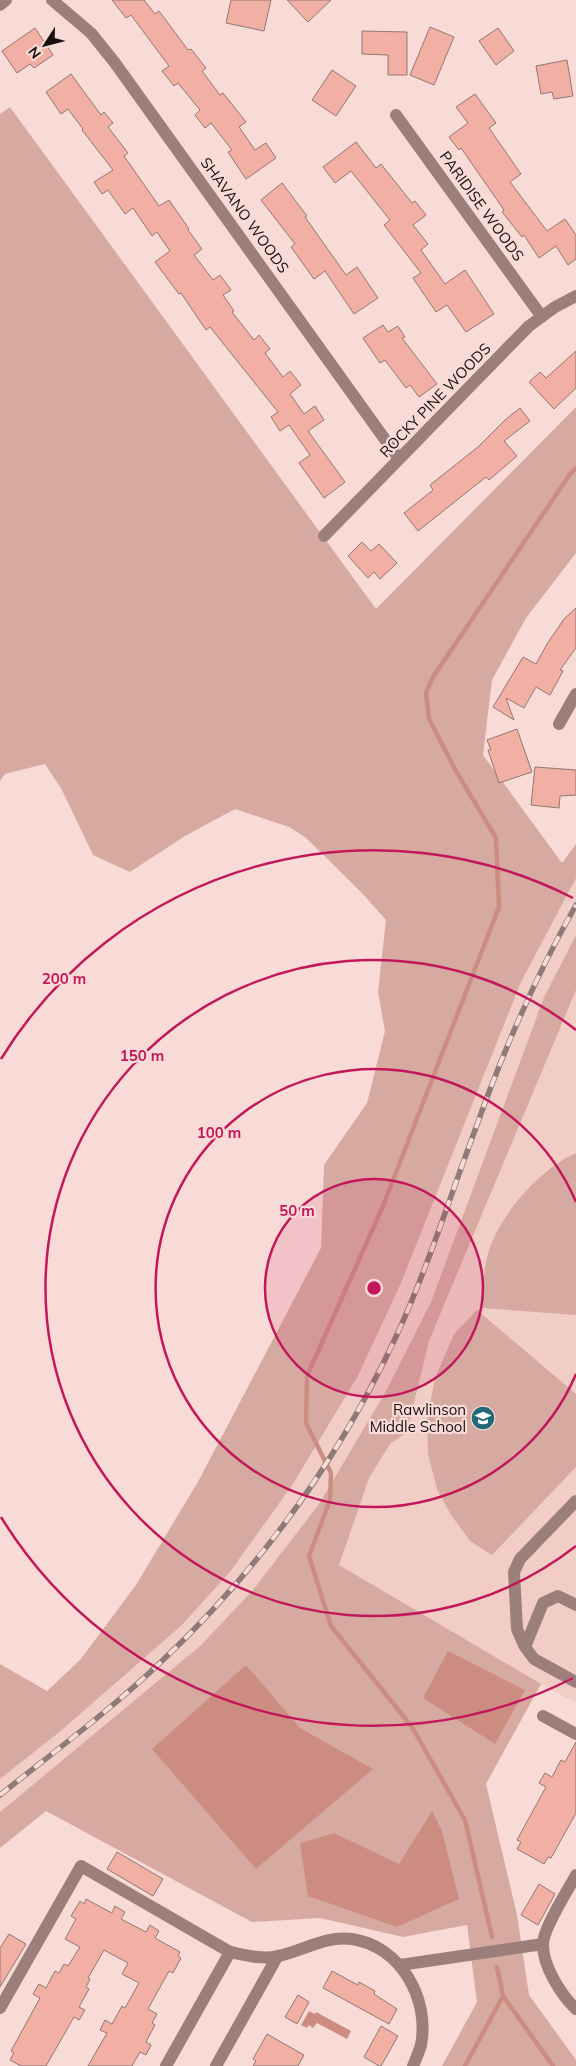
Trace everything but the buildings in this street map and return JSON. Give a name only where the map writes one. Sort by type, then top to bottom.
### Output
[{"type":"street","points":[[0,5],[6,0]]},
{"type":"street","name":"SHAVANO WOODS","points":[[52,0],[91,33],[116,63],[399,459]]},
{"type":"street","name":"PARIDISE WOODS","points":[[396,115],[542,316]]},
{"type":"street","name":"ROCKY PINE WOODS","points":[[324,536],[530,326],[555,307],[576,296]]},
{"type":"street","points":[[559,724],[576,694]]},
{"type":"street","points":[[576,1501],[520,1559],[514,1572],[517,1629],[525,1647],[534,1659],[576,1682]]},
{"type":"street","points":[[525,1647],[543,1603],[558,1596],[576,1605]]},
{"type":"street","points":[[543,1716],[576,1734]]},
{"type":"street","points":[[0,2008],[81,1866],[230,1952],[251,1957],[277,1957],[326,1940],[352,1939],[379,1948],[400,1965],[417,1991],[422,2020],[421,2045],[413,2066]]},
{"type":"street","points":[[576,1875],[548,1927],[542,1944],[549,1968],[557,1985],[576,2009]]},
{"type":"street","points":[[400,1965],[542,1944]]},
{"type":"street","points":[[166,2066],[230,1952]]},
{"type":"street","points":[[216,2066],[277,1957]]},
{"type":"shaded area","points":[[10,107],[376,609],[576,407],[576,553],[526,618],[492,680],[483,755],[562,863],[576,844],[576,878],[521,982],[401,1283],[358,1376],[293,1484],[230,1572],[181,1626],[62,1730],[0,1779],[0,1664],[47,1691],[80,1660],[136,1585],[199,1480],[321,1248],[324,1165],[367,1103],[385,1031],[378,992],[386,920],[361,892],[305,837],[289,827],[235,809],[185,836],[130,872],[93,855],[62,790],[45,764],[5,774],[0,781],[0,114]]},
{"type":"shaded area","points":[[576,878],[576,935],[544,997],[431,1302],[386,1391],[319,1504],[252,1591],[200,1646],[0,1812],[0,1779],[62,1730],[181,1626],[230,1572],[293,1484],[358,1376],[401,1283],[521,982]]},
{"type":"shaded area","points":[[576,935],[576,990],[429,1341],[407,1432],[390,1444],[369,1478],[339,1565],[541,1684],[486,1784],[517,1915],[529,1995],[576,2060],[576,2066],[442,2066],[477,2002],[467,1925],[403,1937],[320,1918],[252,1922],[46,1811],[0,1848],[0,1812],[200,1646],[252,1591],[319,1504],[386,1391],[431,1302],[544,997]]},
{"type":"shaded area","name":"Rawlinson Middle School","points":[[576,990],[576,1703],[319,1567],[429,1341]]},
{"type":"shaded area","points":[[576,1153],[576,1315],[482,1308],[486,1262],[498,1230],[520,1198],[533,1184],[547,1171]]},
{"type":"shaded area","points":[[477,1310],[576,1394],[576,1467],[492,1555],[470,1541],[451,1515],[437,1489],[428,1454],[427,1419],[435,1378],[454,1334]]},
{"type":"shaded area","points":[[448,1651],[525,1690],[495,1744],[423,1698]]},
{"type":"shaded area","points":[[246,1665],[300,1728],[373,1769],[256,1869],[152,1749]]},
{"type":"shaded area","points":[[432,1811],[442,1831],[459,1899],[397,1927],[308,1896],[300,1843],[334,1833],[399,1864]]},
{"type":"shaded area","points":[[309,2011],[315,2014],[316,2012],[351,2031],[347,2039],[317,2023],[313,2028],[309,2025],[307,2028],[301,2025]]},
{"type":"waterway","points":[[492,1937],[465,1820],[412,1727],[331,1626],[309,1556],[330,1500],[331,1473],[306,1423],[307,1376],[383,1206],[499,907],[496,838],[456,771],[429,719],[426,693],[433,677],[570,474],[576,468]]},
{"type":"waterway","points":[[497,1967],[503,1996],[553,2066]]},
{"type":"waterway","points":[[465,2066],[503,1996]]},
{"type":"railway","points":[[0,1795],[124,1696],[198,1625],[264,1550],[322,1470],[372,1385],[406,1315],[508,1045],[533,988],[576,905]]},
{"type":"place","name":"Rawlinson Middle School","points":[[483,1418]]}]
